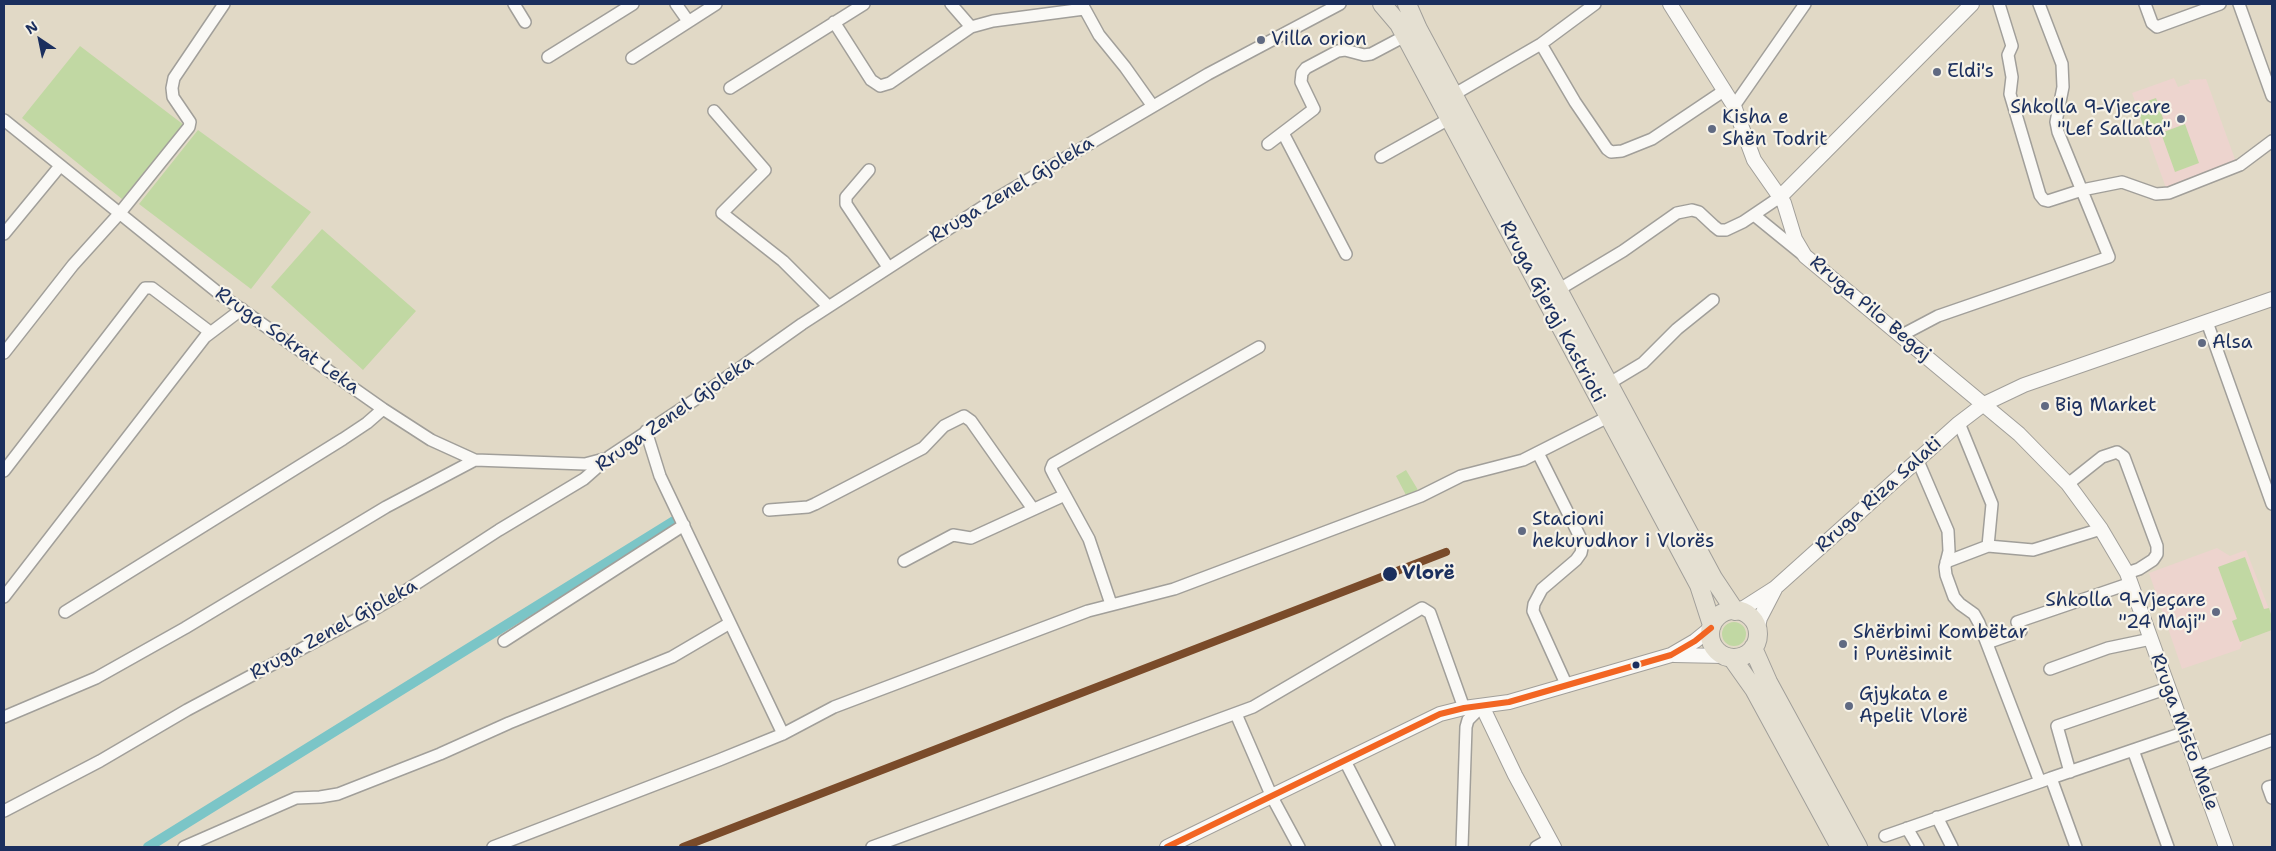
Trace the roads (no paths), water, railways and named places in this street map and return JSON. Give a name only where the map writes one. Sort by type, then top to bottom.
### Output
[{"type":"main road","name":"Rruga Gjergj Kastrioti","points":[[1382,4],[1393,15],[1699,585],[1712,627]]},
{"type":"main road","name":"Rruga Gjergj Kastrioti","points":[[1407,4],[1453,95],[1713,578],[1737,611]]},
{"type":"main road","points":[[1840,847],[1754,689],[1728,657],[1712,645],[1712,627],[1721,614],[1737,611],[1753,620],[1757,630],[1754,648],[1768,682],[1858,847]]},
{"type":"main road","points":[[1728,657],[1744,656],[1754,648]]},
{"type":"street","points":[[4,353],[73,265],[120,214],[189,127],[190,122],[173,97],[174,78],[224,4]]},
{"type":"street","points":[[514,4],[525,22]]},
{"type":"street","points":[[548,57],[633,4]]},
{"type":"street","points":[[676,4],[688,21]]},
{"type":"street","points":[[632,58],[716,4]]},
{"type":"street","points":[[730,88],[864,4]]},
{"type":"street","points":[[951,4],[971,26]]},
{"type":"street","name":"Rruga Zenel Gjoleka","points":[[4,811],[100,761],[187,710],[371,612],[499,530],[584,480],[610,456],[828,306],[986,204],[1152,106],[1340,4]]},
{"type":"street","points":[[1453,95],[1541,44],[1595,4]]},
{"type":"street","name":"Rruga Pilo Begaj","points":[[1670,4],[1734,106],[1754,160],[1780,197],[1795,239],[1805,256],[1984,404]]},
{"type":"street","points":[[1734,106],[1805,4]]},
{"type":"street","points":[[1558,290],[1623,252],[1677,213],[1692,210],[1698,212],[1719,230],[1734,227],[1754,215],[1780,197],[1815,164],[1972,4]]},
{"type":"street","points":[[1999,4],[2012,46],[2008,55],[2012,77],[2010,94],[2040,195],[2048,201],[2082,190],[2122,182],[2156,194],[2169,193],[2240,165],[2272,141]]},
{"type":"street","points":[[1902,335],[1938,316],[2109,257],[2057,127],[2056,112],[2063,88],[2063,70],[2039,4]]},
{"type":"street","points":[[2145,4],[2152,23],[2157,28],[2196,8],[2220,4]]},
{"type":"street","points":[[2239,4],[2272,96]]},
{"type":"street","points":[[834,22],[872,80],[880,86],[890,83],[971,26],[1083,6],[1100,35],[1152,106]]},
{"type":"street","points":[[1268,144],[1314,110],[1302,82],[1302,73],[1306,68],[1338,51],[1345,50],[1364,55],[1371,54],[1404,36]]},
{"type":"street","points":[[1541,44],[1575,102],[1611,152],[1622,151],[1652,139],[1725,90]]},
{"type":"street","points":[[714,111],[765,170],[722,213],[783,261],[828,306]]},
{"type":"street","points":[[1381,157],[1448,119]]},
{"type":"street","name":"Rruga Sokrat Leka","points":[[4,120],[221,295],[383,409],[431,440],[475,460],[585,464],[610,456]]},
{"type":"street","points":[[1282,133],[1346,254]]},
{"type":"street","points":[[4,234],[60,166]]},
{"type":"street","points":[[869,170],[846,197],[846,204],[849,212],[888,267]]},
{"type":"street","points":[[1754,215],[1805,256]]},
{"type":"street","points":[[4,471],[145,288],[152,288],[210,332]]},
{"type":"street","name":"Rruga Riza Salati","points":[[1775,588],[1959,423],[1984,404],[2024,385],[2272,299]]},
{"type":"street","points":[[1608,384],[1643,364],[1677,329],[1713,300]]},
{"type":"street","points":[[4,597],[210,332],[242,309]]},
{"type":"street","points":[[2206,322],[2272,504]]},
{"type":"street","points":[[1112,604],[1083,526],[1051,469],[1053,464],[1259,347]]},
{"type":"street","name":"Rruga Misto Mele","points":[[1984,404],[2019,434],[2068,484],[2101,529],[2129,578],[2183,733],[2226,847]]},
{"type":"street","points":[[65,612],[343,440],[383,409]]},
{"type":"street","points":[[769,510],[808,507],[815,504],[923,448],[944,426],[964,416],[971,421],[1033,510]]},
{"type":"street","points":[[492,847],[720,760],[783,734],[834,707],[1112,604],[1174,589],[1413,499],[1461,476],[1509,465],[1608,417]]},
{"type":"street","points":[[1959,423],[1992,504],[1988,546]]},
{"type":"street","points":[[646,431],[660,476],[783,734]]},
{"type":"street","points":[[1538,452],[1583,543],[1581,553],[1576,560],[1542,589],[1534,604],[1533,611],[1567,686]]},
{"type":"street","points":[[1987,643],[2021,631],[2017,622],[2129,578],[2153,560],[2157,554],[2157,546],[2124,457],[2117,452],[2102,457],[2068,484]]},
{"type":"street","points":[[4,717],[96,678],[184,628],[386,507],[475,460]]},
{"type":"street","points":[[1918,461],[1948,531],[1949,551],[1946,562],[1946,575],[1954,597],[1974,614],[2040,782]]},
{"type":"street","points":[[904,561],[953,535],[971,538],[1065,495]]},
{"type":"street","points":[[504,641],[684,525]]},
{"type":"street","points":[[1946,562],[1988,546],[2033,550],[2101,529]]},
{"type":"street","points":[[1737,611],[1775,588]]},
{"type":"street","points":[[1757,630],[1760,618],[1775,588]]},
{"type":"street","points":[[872,847],[1253,707],[1422,608],[1430,613],[1464,708]]},
{"type":"street","points":[[184,847],[296,798],[338,794],[440,754],[672,656],[730,622]]},
{"type":"street","points":[[1167,847],[1272,798],[1428,719],[1464,708],[1509,702],[1671,655],[1695,641],[1712,627]]},
{"type":"street","points":[[2050,669],[2108,648],[2151,639]]},
{"type":"street","points":[[1671,655],[1700,654],[1728,657]]},
{"type":"street","points":[[2070,772],[2057,726],[2168,688]]},
{"type":"street","points":[[1482,706],[1552,843],[1536,847]]},
{"type":"street","points":[[1462,847],[1466,727],[1468,720],[1482,706]]},
{"type":"street","points":[[1236,714],[1272,798],[1299,847]]},
{"type":"street","points":[[1885,836],[2183,733]]},
{"type":"street","points":[[2196,768],[2272,740]]},
{"type":"street","points":[[2133,750],[2168,847]]},
{"type":"street","points":[[1345,762],[1389,847]]},
{"type":"street","points":[[2051,778],[2076,847]]},
{"type":"street","points":[[2272,786],[2268,787],[2272,798]]},
{"type":"street","points":[[1937,817],[1952,847]]},
{"type":"street","points":[[1907,828],[1918,847]]},
{"type":"waterway","points":[[148,847],[674,521]]},
{"type":"place","name":"Villa orion","points":[[1261,40]]},
{"type":"place","name":"Eldi's","points":[[1937,72]]},
{"type":"place","name":"Shkolla 9-Vjeçare \"Lef Sallata\"","points":[[2181,119]]},
{"type":"place","name":"Kisha e Shën Todrit","points":[[1712,129]]},
{"type":"place","name":"Alsa","points":[[2202,343]]},
{"type":"place","name":"Big Market","points":[[2045,406]]},
{"type":"place","name":"Stacioni hekurudhor i Vlorës","points":[[1522,531]]},
{"type":"place","name":"Vlorë","points":[[1390,574]]},
{"type":"place","name":"Shkolla 9-Vjeçare \"24 Maji\"","points":[[2216,612]]},
{"type":"place","name":"Shërbimi Kombëtar i Punësimit","points":[[1843,644]]},
{"type":"place","name":"Gjykata e Apelit Vlorë","points":[[1849,706]]}]
